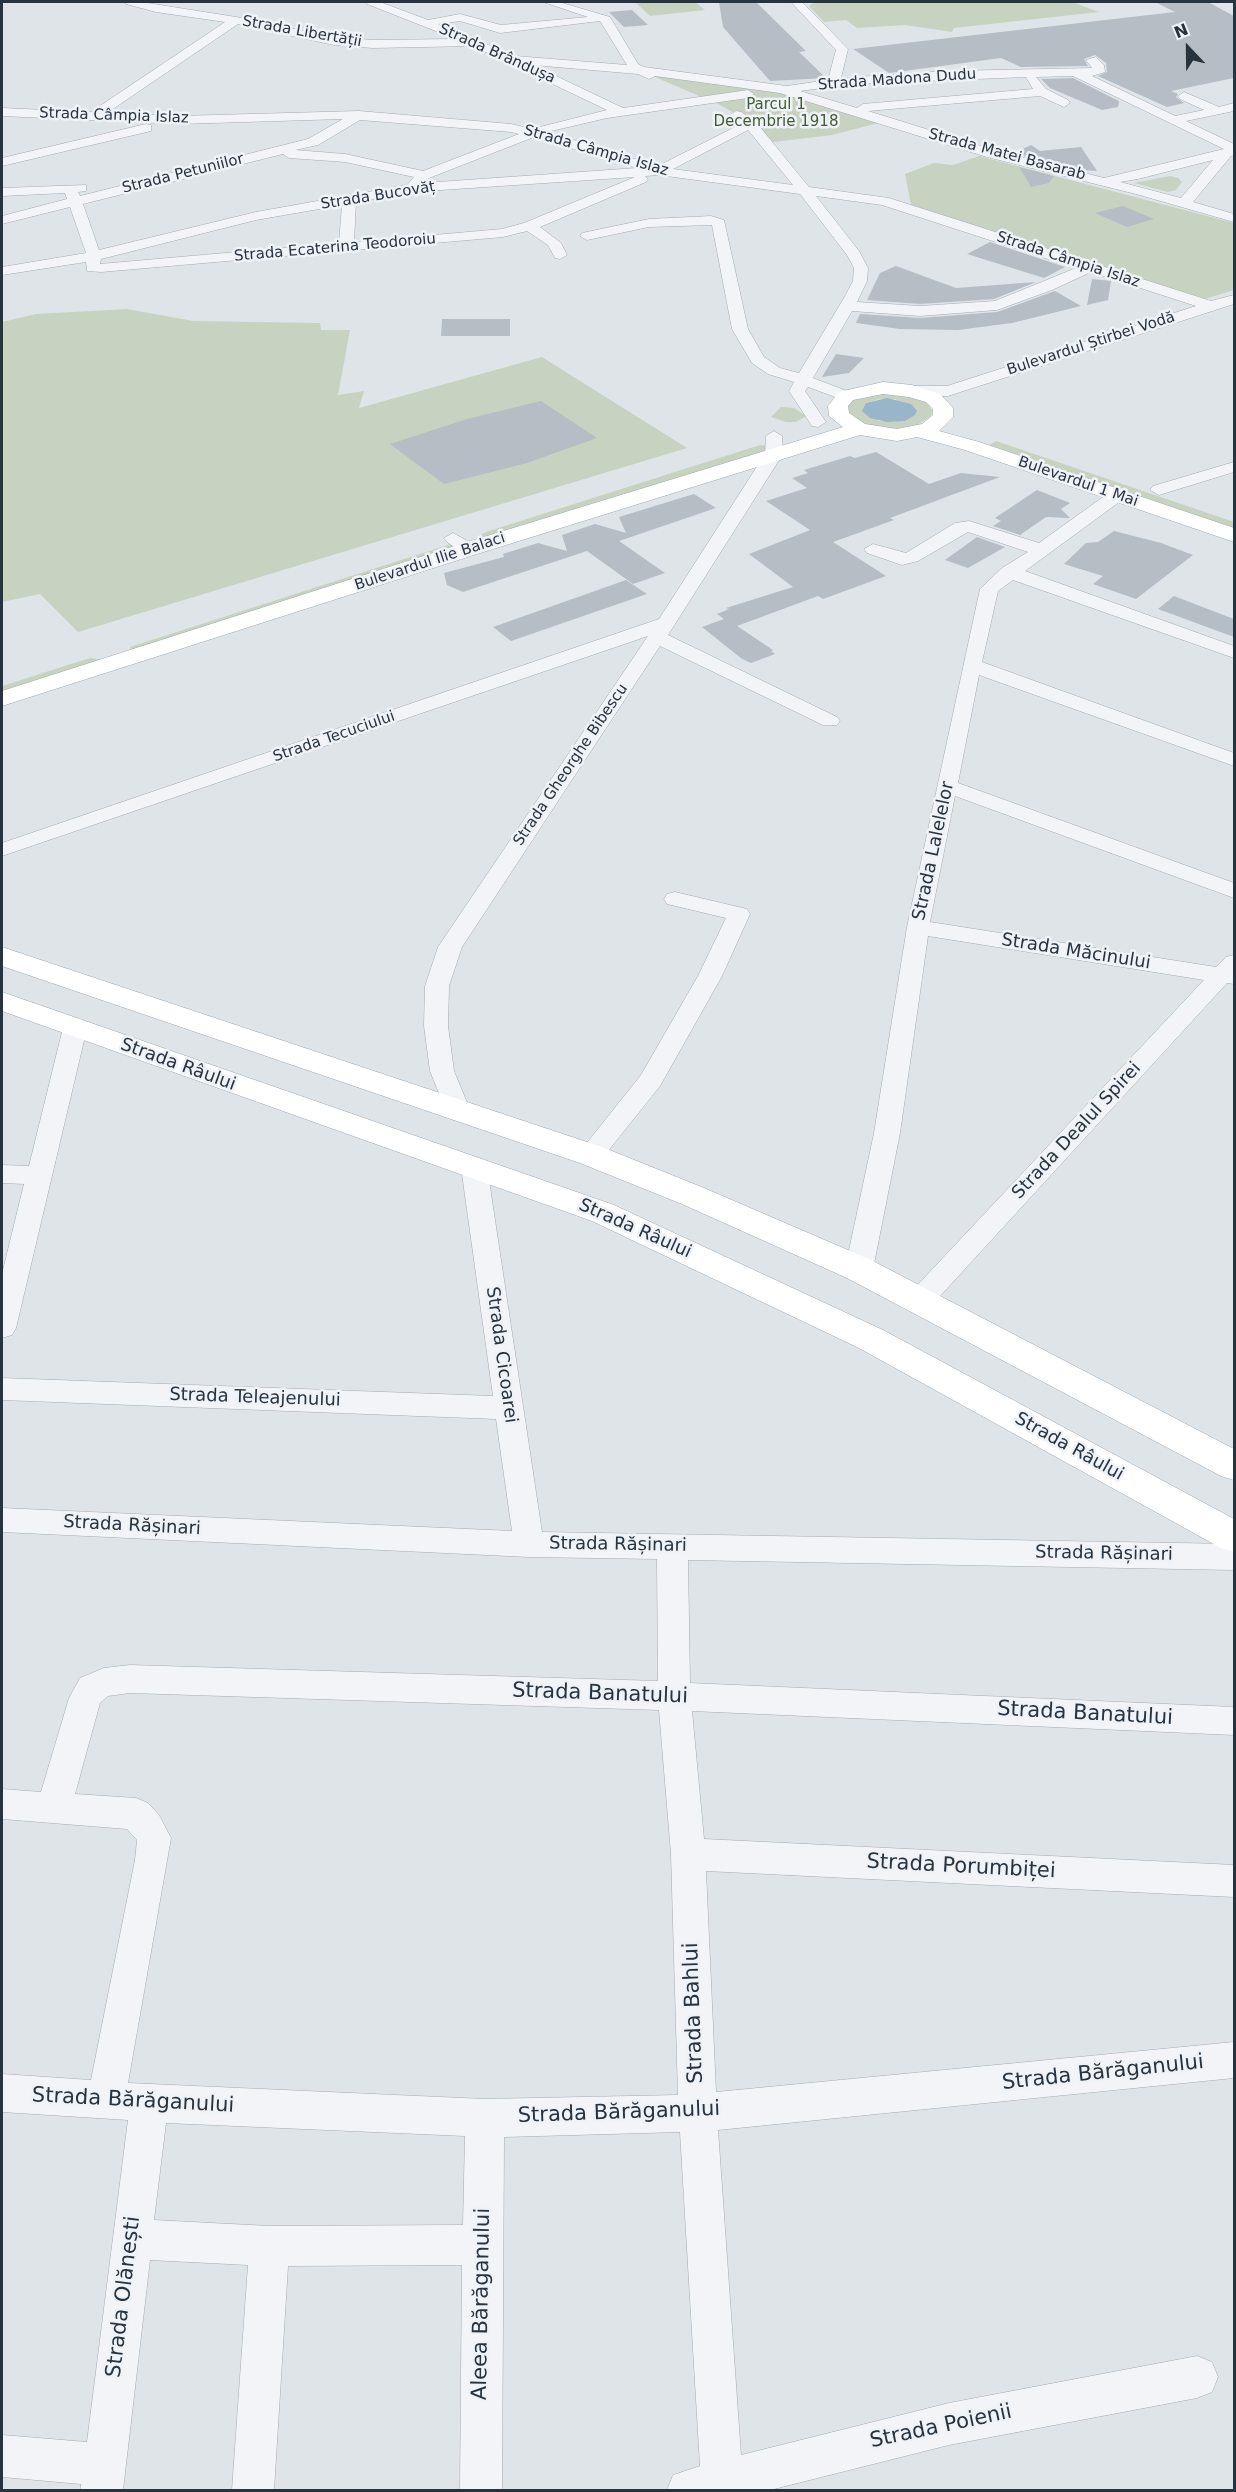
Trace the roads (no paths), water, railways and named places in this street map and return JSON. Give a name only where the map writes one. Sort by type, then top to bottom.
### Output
[{"type":"main road","name":"Bulevardul Ilie Balaci","points":[[780,446],[869,389],[912,391]]},
{"type":"main road","name":"Bulevardul 1 Mai","points":[[912,391],[1159,490],[1234,515]]},
{"type":"main road","points":[[842,406],[859,429],[897,435],[921,432],[936,425],[944,404]]},
{"type":"main road","name":"Bulevardul Ilie Balaci","points":[[2,680],[780,446],[859,429]]},
{"type":"main road","name":"Bulevardul 1 Mai","points":[[921,432],[972,446],[1234,535]]},
{"type":"main road","name":"Bulevardul Ilie Balaci","points":[[2,699],[461,543]]},
{"type":"main road","points":[[2,956],[458,1112],[591,1155],[859,1269],[1234,1466]]},
{"type":"main road","name":"Strada Râului","points":[[2,1001],[603,1213],[871,1339],[1234,1537]]},
{"type":"street","name":"Strada Libertății","points":[[130,2],[156,9],[235,14],[334,41],[373,44],[476,42]]},
{"type":"street","points":[[137,2],[160,2]]},
{"type":"street","name":"Strada Brândușa","points":[[371,2],[476,42],[621,112]]},
{"type":"street","points":[[549,2],[606,19],[633,66],[638,70],[709,100],[750,124],[854,254],[861,268],[860,281],[797,391],[818,422]]},
{"type":"street","points":[[798,3],[842,49],[833,83]]},
{"type":"street","points":[[407,15],[424,6]]},
{"type":"street","points":[[92,117],[235,14]]},
{"type":"street","points":[[426,22],[458,16],[500,29],[606,19]]},
{"type":"street","points":[[515,60],[638,70],[782,89]]},
{"type":"street","points":[[1078,74],[1099,72],[1098,65],[1092,60]]},
{"type":"street","points":[[1026,74],[1041,92],[1064,103]]},
{"type":"street","points":[[1078,74],[1174,120],[1231,152]]},
{"type":"street","name":"Strada Madona Dudu","points":[[411,188],[424,175],[532,132],[567,122],[621,112],[833,83],[947,75],[1078,74]]},
{"type":"street","name":"Strada Matei Basarab","points":[[782,89],[1000,156],[1098,180],[1234,218]]},
{"type":"street","points":[[849,110],[1041,92]]},
{"type":"street","points":[[1184,96],[1218,111]]},
{"type":"street","points":[[1174,120],[1234,107]]},
{"type":"street","name":"Strada Câmpia Islaz","points":[[2,112],[179,120],[270,115],[359,114],[532,132],[659,171],[884,201],[1210,306]]},
{"type":"street","name":"Strada Petuniilor","points":[[73,195],[140,184],[313,142],[359,114]]},
{"type":"street","points":[[2,162],[179,120]]},
{"type":"street","name":"Strada Bucovăț","points":[[93,262],[256,216],[411,188],[659,171],[750,124]]},
{"type":"street","points":[[1098,180],[1138,175],[1231,152]]},
{"type":"street","points":[[1184,203],[1231,152]]},
{"type":"street","points":[[268,153],[345,159],[424,175]]},
{"type":"street","name":"Strada Ecaterina Teodoroiu","points":[[7,278],[93,262],[346,248],[483,236],[528,226],[659,171]]},
{"type":"street","points":[[2,192],[73,195]]},
{"type":"street","points":[[2,220],[73,195]]},
{"type":"street","points":[[73,195],[93,262]]},
{"type":"street","points":[[598,197],[616,204]]},
{"type":"street","points":[[346,248],[349,199]]},
{"type":"street","points":[[631,211],[649,223]]},
{"type":"street","points":[[587,236],[649,223],[700,219],[719,223],[744,339],[765,365],[774,371],[804,380],[842,406]]},
{"type":"street","points":[[528,226],[554,243],[560,255]]},
{"type":"street","points":[[847,306],[920,311],[997,305],[1047,287],[1090,267]]},
{"type":"street","name":"Bulevardul Știrbei Vodă","points":[[944,404],[1234,299]]},
{"type":"street","name":"Strada Gheorghe Bibescu","points":[[458,1112],[442,1071],[436,1026],[437,986],[450,947],[662,630],[780,446]]},
{"type":"street","points":[[1159,490],[1234,467]]},
{"type":"street","name":"Strada Lalelelor","points":[[859,1269],[887,1133],[918,927],[971,664],[989,589],[1009,572],[1116,496]]},
{"type":"street","points":[[873,549],[902,559],[912,557],[961,527],[969,526],[1041,550]]},
{"type":"street","points":[[1009,572],[1234,652]]},
{"type":"street","points":[[662,630],[830,721]]},
{"type":"street","name":"Strada Tecuciului","points":[[2,850],[662,630]]},
{"type":"street","points":[[971,664],[1234,760]]},
{"type":"street","points":[[947,786],[1234,891]]},
{"type":"street","points":[[591,1155],[651,1080],[710,976],[739,914],[675,899]]},
{"type":"street","name":"Strada Măcinului","points":[[918,927],[1230,971]]},
{"type":"street","name":"Strada Dealul Spirei","points":[[920,1300],[1230,971]]},
{"type":"street","points":[[2,1328],[75,1028]]},
{"type":"street","name":"Strada Cicoarei","points":[[474,1167],[529,1544]]},
{"type":"street","points":[[2,1174],[40,1175]]},
{"type":"street","name":"Strada Teleajenului","points":[[2,1389],[508,1408]]},
{"type":"street","name":"Strada Rășinari","points":[[2,1520],[529,1544],[1234,1557]]},
{"type":"street","name":"Strada Bahlui","points":[[672,1546],[674,1696],[688,1854],[698,2113],[705,2485]]},
{"type":"street","name":"Strada Banatului","points":[[54,1808],[85,1698],[92,1688],[104,1682],[130,1679],[674,1696],[1234,1721]]},
{"type":"street","points":[[2,1804],[136,1814],[154,1838],[152,1860],[106,2100]]},
{"type":"street","name":"Strada Porumbiței","points":[[688,1854],[1234,1881]]},
{"type":"street","name":"Strada Bărăganului","points":[[2,2094],[485,2118],[698,2113],[1234,2060]]},
{"type":"street","name":"Strada Olănești","points":[[103,2478],[149,2103]]},
{"type":"street","name":"Aleea Bărăganului","points":[[481,2490],[485,2118]]},
{"type":"street","points":[[131,2239],[269,2246],[482,2246]]},
{"type":"street","points":[[253,2490],[269,2246]]},
{"type":"street","name":"Strada Poienii","points":[[705,2485],[949,2424],[1197,2377]]},
{"type":"street","points":[[2,2456],[103,2478]]},
{"type":"water","points":[[887,398],[911,404],[917,411],[915,415],[905,421],[887,422],[870,418],[862,411],[866,403]]},
{"type":"park label","name":"Parcul 1 Decembrie 1918","points":[[776,114]]}]
